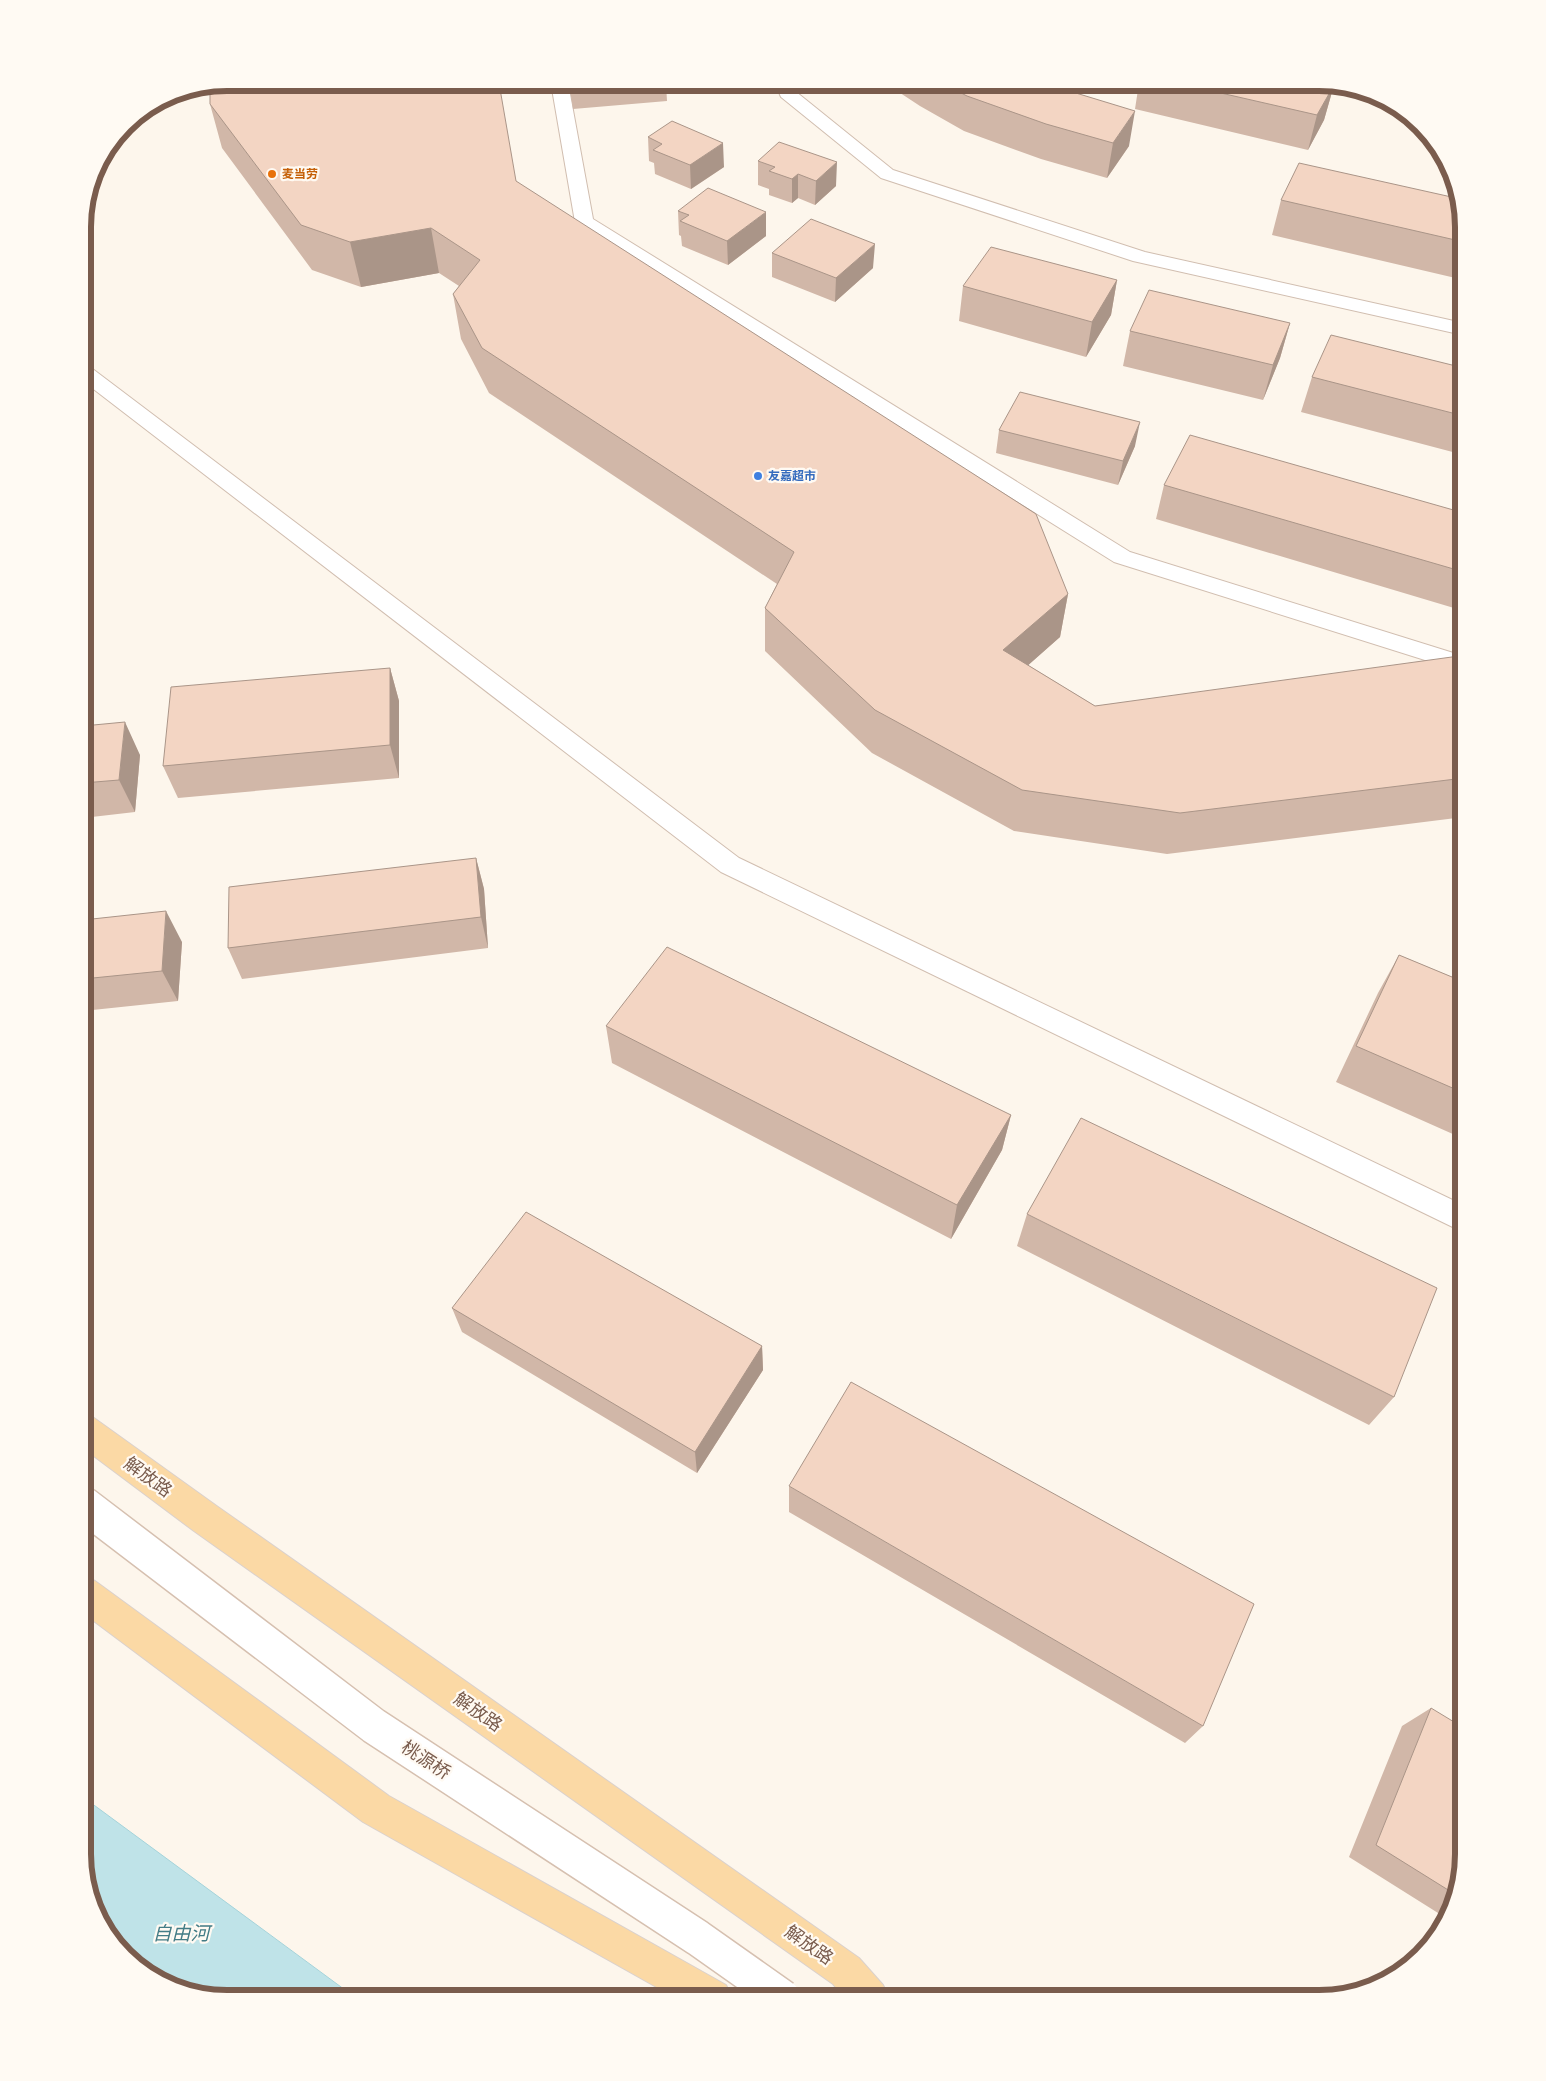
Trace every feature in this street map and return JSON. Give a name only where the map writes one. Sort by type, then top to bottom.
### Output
[{"type":"main road","name":"解放路","points":[[91,1435],[206,1519],[846,1971],[863,1990]]},
{"type":"main road","points":[[91,1600],[376,1809],[698,1989]]},
{"type":"street","points":[[561,92],[584,222],[1122,556],[1455,661]]},
{"type":"street","points":[[787,92],[887,174],[1140,257],[1455,328]]},
{"type":"street","points":[[92,378],[730,866],[1455,1215]]},
{"type":"street","name":"桃源桥","points":[[91,1510],[374,1726],[698,1938],[771,1990]]},
{"type":"water","name":"自由河","points":[[91,1803],[344,1989],[219,1989],[201,1987],[167,1976],[145,1962],[119,1936],[102,1906],[96,1889],[92,1871]]},
{"type":"building","name":"友嘉超市","points":[[219,92],[501,92],[516,181],[1036,514],[1068,594],[1003,650],[1095,706],[1455,657],[1455,779],[1180,813],[1022,790],[875,710],[765,608],[794,552],[482,348],[453,294],[480,260],[431,228],[350,242],[301,225],[210,104],[210,93]]},
{"type":"building","points":[[959,92],[1073,92],[1135,111],[1113,143],[1046,124]]},
{"type":"building","points":[[1216,92],[1330,92],[1317,115]]},
{"type":"building","points":[[672,121],[723,143],[690,165],[653,150],[662,144],[648,137]]},
{"type":"building","points":[[779,142],[837,162],[816,181],[798,174],[792,179],[769,171],[775,167],[758,161]]},
{"type":"building","points":[[1299,163],[1451,197],[1454,210],[1455,240],[1281,200]]},
{"type":"building","points":[[708,188],[766,212],[727,241],[680,221],[689,215],[678,211]]},
{"type":"building","points":[[811,219],[875,244],[836,278],[772,253]]},
{"type":"building","points":[[991,247],[1117,280],[1092,322],[963,286]]},
{"type":"building","points":[[1149,290],[1290,323],[1273,365],[1130,331]]},
{"type":"building","points":[[1331,335],[1455,366],[1455,414],[1312,377]]},
{"type":"building","points":[[1020,392],[1140,422],[1123,461],[999,430]]},
{"type":"building","points":[[1190,435],[1455,510],[1455,569],[1164,485]]},
{"type":"building","points":[[390,668],[390,745],[163,766],[171,687]]},
{"type":"building","points":[[125,722],[119,780],[92,782],[92,725]]},
{"type":"building","points":[[476,858],[481,917],[228,948],[229,887]]},
{"type":"building","points":[[166,911],[162,971],[92,978],[92,919]]},
{"type":"building","points":[[667,947],[1011,1115],[957,1205],[606,1026]]},
{"type":"building","points":[[1399,955],[1455,978],[1455,1089],[1356,1046]]},
{"type":"building","points":[[1081,1118],[1437,1288],[1394,1397],[1027,1214]]},
{"type":"building","points":[[526,1212],[762,1346],[695,1452],[452,1308]]},
{"type":"building","points":[[851,1382],[1254,1604],[1203,1726],[789,1486]]},
{"type":"building","points":[[1431,1708],[1455,1723],[1455,1853],[1454,1871],[1449,1891],[1376,1845]]},
{"type":"place","name":"麦当劳","points":[[272,174]]},
{"type":"place","name":"友嘉超市","points":[[758,476]]}]
